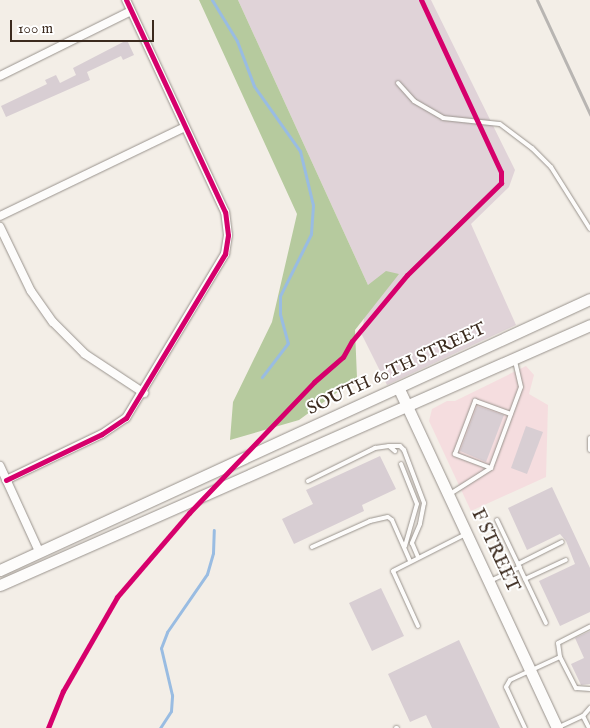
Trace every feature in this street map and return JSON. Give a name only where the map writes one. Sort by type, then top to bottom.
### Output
[{"type":"main road","name":"SOUTH 60TH STREET","points":[[0,570],[399,389],[590,299]]},
{"type":"main road","name":"SOUTH 60TH STREET","points":[[0,585],[407,407],[590,324]]},
{"type":"main road","name":"F STREET","points":[[399,389],[557,728]]},
{"type":"street","points":[[6,480],[115,427],[134,410],[222,260],[228,235],[224,212],[126,0]]},
{"type":"street","points":[[0,76],[131,11]]},
{"type":"street","points":[[0,216],[185,127]]},
{"type":"street","points":[[0,227],[31,291],[53,322],[85,354],[144,392]]},
{"type":"street","points":[[0,466],[39,551]]},
{"type":"lane","points":[[398,83],[414,101],[443,118],[500,124],[532,148],[551,167],[590,229]]},
{"type":"lane","points":[[448,495],[491,468],[521,387],[514,359]]},
{"type":"lane","points":[[491,468],[455,454],[472,414],[475,401],[511,414]]},
{"type":"lane","points":[[500,424],[506,427]]},
{"type":"lane","points":[[495,438],[501,441]]},
{"type":"lane","points":[[590,438],[590,450]]},
{"type":"lane","points":[[389,446],[395,451]]},
{"type":"lane","points":[[308,481],[375,448],[400,446],[404,450],[424,502],[420,524],[412,543],[418,557]]},
{"type":"lane","points":[[490,451],[496,454]]},
{"type":"lane","points":[[401,464],[408,478],[416,504],[405,548]]},
{"type":"lane","points":[[312,547],[384,517],[392,520],[410,561]]},
{"type":"lane","points":[[498,520],[546,623]]},
{"type":"lane","points":[[418,626],[392,574],[410,561],[466,534]]},
{"type":"lane","points":[[488,581],[562,542]]},
{"type":"lane","points":[[525,579],[566,560]]},
{"type":"lane","points":[[590,627],[558,643],[560,657],[576,688],[590,689]]},
{"type":"lane","points":[[525,728],[506,687],[510,680],[560,657]]},
{"type":"lane","points":[[557,728],[583,716],[590,708]]},
{"type":"lane","points":[[583,716],[589,728]]},
{"type":"shaded area","points":[[238,0],[431,0],[515,170],[509,187],[471,224],[516,325],[387,385],[362,335],[368,285]]},
{"type":"shaded area","points":[[526,366],[534,375],[529,394],[548,405],[546,477],[471,511],[429,421],[432,409],[447,401],[455,401]]},
{"type":"green space","points":[[199,0],[238,0],[368,285],[386,271],[399,274],[355,330],[357,378],[299,420],[230,440],[233,402],[272,322],[297,214]]},
{"type":"building","points":[[127,40],[134,55],[123,60],[121,56],[87,72],[90,80],[6,117],[1,106],[47,84],[45,80],[56,75],[60,83],[76,75],[73,68]]},
{"type":"building","points":[[477,406],[504,415],[486,462],[460,451]]},
{"type":"building","points":[[526,426],[543,432],[527,474],[511,468]]},
{"type":"building","points":[[380,456],[396,489],[362,505],[364,511],[294,544],[282,519],[313,504],[306,490]]},
{"type":"building","points":[[552,487],[590,568],[590,612],[560,626],[539,581],[575,564],[566,541],[560,534],[527,550],[508,508]]},
{"type":"building","points":[[381,588],[404,636],[372,651],[349,603]]},
{"type":"building","points":[[590,631],[590,684],[581,685],[571,664],[584,658],[575,638]]},
{"type":"building","points":[[459,640],[500,728],[432,728],[426,715],[410,722],[388,674]]},
{"type":"waterway","points":[[212,0],[237,41],[254,86],[300,151],[313,205],[311,234],[280,296],[280,314],[288,343],[262,377]]},
{"type":"waterway","points":[[160,728],[171,711],[172,695],[161,648],[167,632],[207,574],[213,553],[214,530]]},
{"type":"railway","points":[[537,0],[590,114]]},
{"type":"cycle path","points":[[6,480],[102,434],[126,418],[225,254],[228,235],[225,212],[126,0]]},
{"type":"cycle path","points":[[48,728],[63,691],[117,597],[189,513],[314,382],[343,357],[352,341],[407,275],[501,183],[501,172],[421,0]]}]
